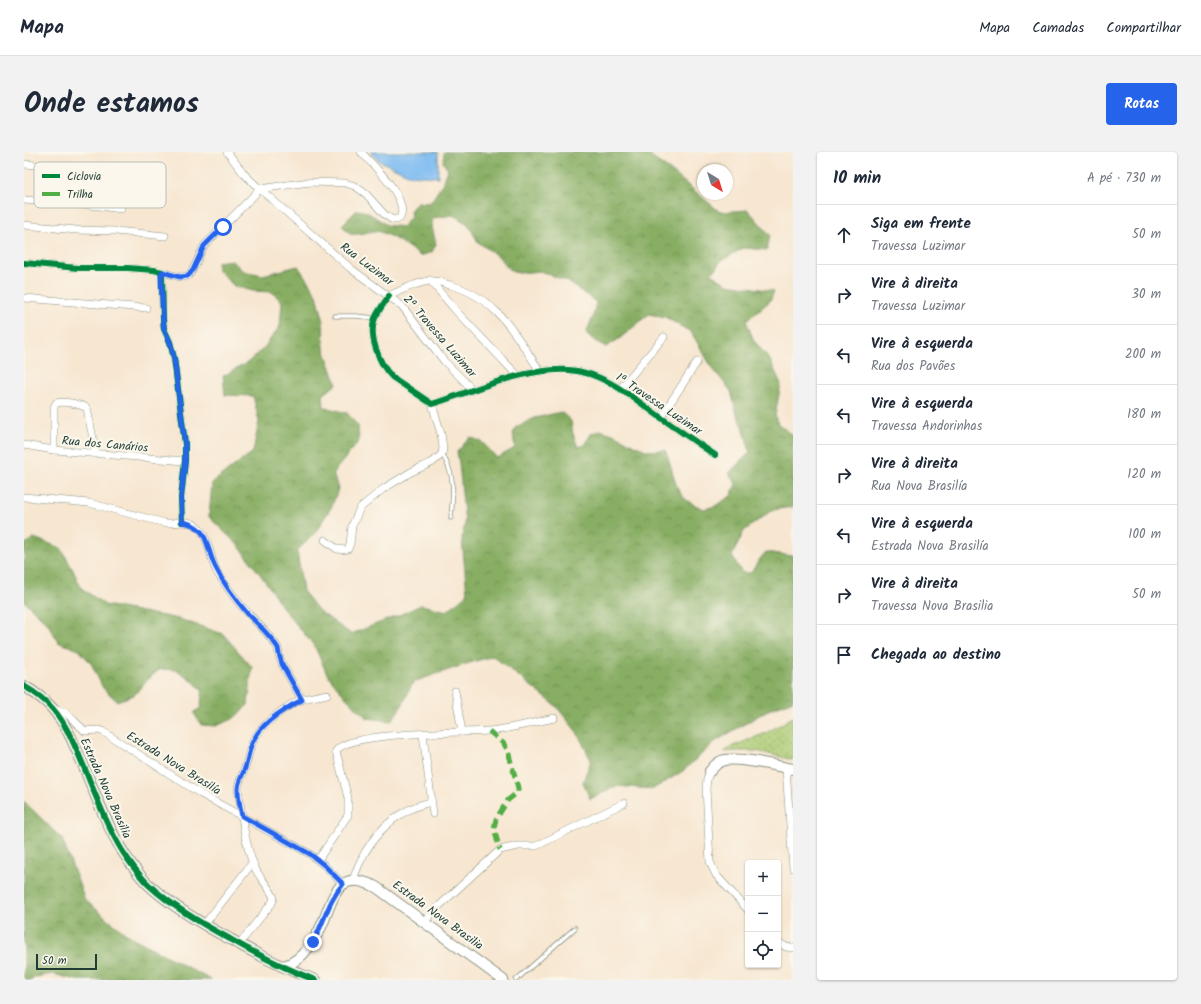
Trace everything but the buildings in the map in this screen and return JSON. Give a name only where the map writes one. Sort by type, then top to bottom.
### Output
[{"type":"street","name":"Rua Luzimar","points":[[227,152],[245,175],[260,189],[350,268],[389,296],[418,283],[430,280]]},
{"type":"street","points":[[24,263],[78,268],[109,267],[161,271],[184,277],[191,274],[204,246],[260,189],[310,182],[345,183],[355,186],[366,194],[384,214],[391,219],[396,220],[400,218],[402,210],[400,201],[388,182],[361,152]]},
{"type":"street","points":[[24,164],[34,165]]},
{"type":"street","points":[[24,200],[34,201]]},
{"type":"street","points":[[114,208],[121,209]]},
{"type":"street","points":[[24,225],[165,236]]},
{"type":"street","points":[[161,271],[164,329],[170,342],[174,358],[182,419],[185,461],[181,491],[182,522]]},
{"type":"street","points":[[430,280],[466,289],[482,299],[502,318],[518,337],[540,371]]},
{"type":"street","points":[[430,280],[456,311],[518,376]]},
{"type":"street","points":[[325,540],[337,549],[348,549],[352,526],[360,508],[383,489],[411,472],[433,462],[442,454],[444,448],[432,404],[397,381],[387,372],[377,354],[373,337],[375,318],[389,296]]},
{"type":"street","name":"2ª Travessa Luzimar","points":[[389,296],[402,306],[444,361],[473,390]]},
{"type":"street","points":[[24,298],[146,308]]},
{"type":"street","points":[[620,389],[664,337]]},
{"type":"street","points":[[661,417],[697,362]]},
{"type":"street","name":"1ª Travessa Luzimar","points":[[432,404],[518,376],[540,371],[571,370],[584,372],[620,389],[715,455]]},
{"type":"street","points":[[54,450],[54,407],[56,403],[60,402],[82,405],[87,408],[96,454]]},
{"type":"street","name":"Rua dos Canários","points":[[24,445],[54,450],[185,461]]},
{"type":"street","points":[[24,497],[89,503],[166,523],[177,524],[182,522],[195,525],[202,533],[214,565],[227,588],[278,648],[282,664],[302,700]]},
{"type":"street","name":"Estrada Nova Brasilia","points":[[24,686],[52,708],[70,734],[108,823],[123,852],[143,878],[157,892],[204,925],[300,977],[315,980]]},
{"type":"street","points":[[455,691],[462,732]]},
{"type":"street","points":[[239,944],[274,900],[272,894],[258,874],[253,862],[244,829],[238,783],[244,771],[248,754],[257,734],[269,721],[292,704],[327,694]]},
{"type":"street","name":"Estrada Nova Brasilía","points":[[52,708],[66,713],[85,731],[102,731],[201,794],[318,860],[343,884]]},
{"type":"street","points":[[318,860],[348,815],[348,798],[337,754],[338,748],[360,740],[390,735],[490,731],[554,718]]},
{"type":"street","points":[[423,734],[433,814]]},
{"type":"street","points":[[745,907],[716,875],[710,862],[706,788],[710,771],[717,764],[725,760],[741,761],[790,769],[793,868]]},
{"type":"street","points":[[282,966],[287,966],[295,961],[313,942],[332,897],[343,884],[353,880],[357,867],[364,853],[375,837],[393,818],[420,804],[431,802]]},
{"type":"street","points":[[424,922],[438,907],[500,850],[518,846],[536,846],[624,804]]},
{"type":"street","points":[[204,925],[253,862]]},
{"type":"street","name":"Estrada Nova Brasilia","points":[[353,880],[368,883],[376,887],[503,980]]},
{"type":"street","points":[[781,944],[786,947],[793,948]]},
{"type":"lane","points":[[335,316],[375,318]]},
{"type":"lane","points":[[442,454],[448,463],[452,475],[454,491],[451,518]]},
{"type":"lane","points":[[516,980],[576,928]]},
{"type":"green space","points":[[444,152],[649,152],[651,157],[671,171],[697,193],[697,200],[706,200],[720,212],[748,210],[770,235],[767,250],[743,248],[721,261],[711,274],[727,284],[774,291],[770,301],[746,321],[754,341],[769,358],[781,384],[775,415],[778,424],[793,435],[793,507],[772,510],[744,531],[732,556],[742,573],[751,573],[766,552],[791,556],[793,555],[793,700],[766,711],[716,741],[683,771],[653,789],[617,786],[590,799],[583,782],[591,760],[577,732],[555,705],[493,656],[413,682],[403,704],[391,721],[367,718],[346,698],[327,674],[315,647],[283,608],[239,546],[209,517],[212,483],[253,452],[259,421],[253,396],[225,395],[223,376],[247,363],[264,348],[280,326],[282,302],[272,292],[253,291],[234,286],[218,270],[217,262],[232,260],[243,271],[263,275],[298,266],[317,295],[323,318],[324,349],[337,384],[323,395],[324,407],[347,413],[358,426],[359,441],[333,473],[338,489],[332,506],[315,533],[297,551],[303,591],[319,611],[351,634],[421,605],[447,611],[467,594],[462,539],[465,523],[457,452],[470,437],[482,442],[497,458],[515,448],[513,434],[516,427],[535,418],[561,412],[571,421],[573,434],[578,447],[585,444],[591,434],[600,430],[616,435],[648,451],[665,450],[677,487],[686,500],[704,509],[715,506],[731,496],[736,484],[729,473],[750,452],[744,430],[737,415],[731,391],[713,369],[691,332],[665,317],[649,314],[619,339],[606,347],[595,341],[586,333],[593,317],[596,302],[567,281],[540,271],[518,273],[509,269],[499,257],[478,242],[468,224],[453,215],[433,218],[432,226],[436,244],[432,252],[420,256],[386,234],[375,231],[350,234],[342,225],[357,210],[367,212],[387,225],[402,227],[411,217],[410,211],[417,202],[430,203],[442,185],[448,170],[443,162]]},
{"type":"green space","points":[[34,538],[61,548],[81,588],[105,605],[179,619],[223,634],[252,667],[248,705],[233,719],[216,726],[201,725],[194,713],[201,707],[202,691],[193,681],[177,670],[160,669],[148,679],[134,695],[117,701],[103,688],[91,663],[79,650],[58,642],[50,626],[24,601],[24,545]]},
{"type":"green space","points":[[793,717],[793,760],[757,751],[725,752],[728,748],[766,733]]},
{"type":"green space","points":[[24,801],[62,839],[85,900],[126,934],[211,980],[77,980],[53,974],[35,977],[32,980],[24,980]]},
{"type":"water","points":[[370,152],[438,152],[438,177],[410,175],[380,161]]},
{"type":"marked path","points":[[489,731],[504,744],[508,751],[518,788],[518,792],[508,800],[496,819],[494,829],[500,850]]},
{"type":"cycle path","points":[[24,263],[78,268],[128,268],[162,272],[164,329],[170,342],[174,358],[185,444],[185,461],[181,498],[182,522]]},
{"type":"cycle path","points":[[389,296],[375,318],[373,325],[374,341],[379,357],[392,377],[432,404],[500,381],[535,372],[552,370],[581,372],[603,379],[624,391],[715,455]]},
{"type":"cycle path","points":[[24,686],[46,702],[62,721],[74,744],[102,811],[117,842],[135,870],[146,882],[159,894],[188,915],[251,951],[315,980]]},
{"type":"route","points":[[223,227],[204,246],[191,274],[180,277],[162,272],[161,276],[164,329],[173,351],[185,444],[184,477],[181,491],[182,522],[195,525],[202,533],[208,545],[216,570],[227,588],[246,612],[276,644],[282,664],[302,700],[292,704],[269,721],[257,734],[248,754],[244,771],[238,783],[238,788],[242,816],[310,854],[324,865],[343,884],[332,897],[313,942]]}]
